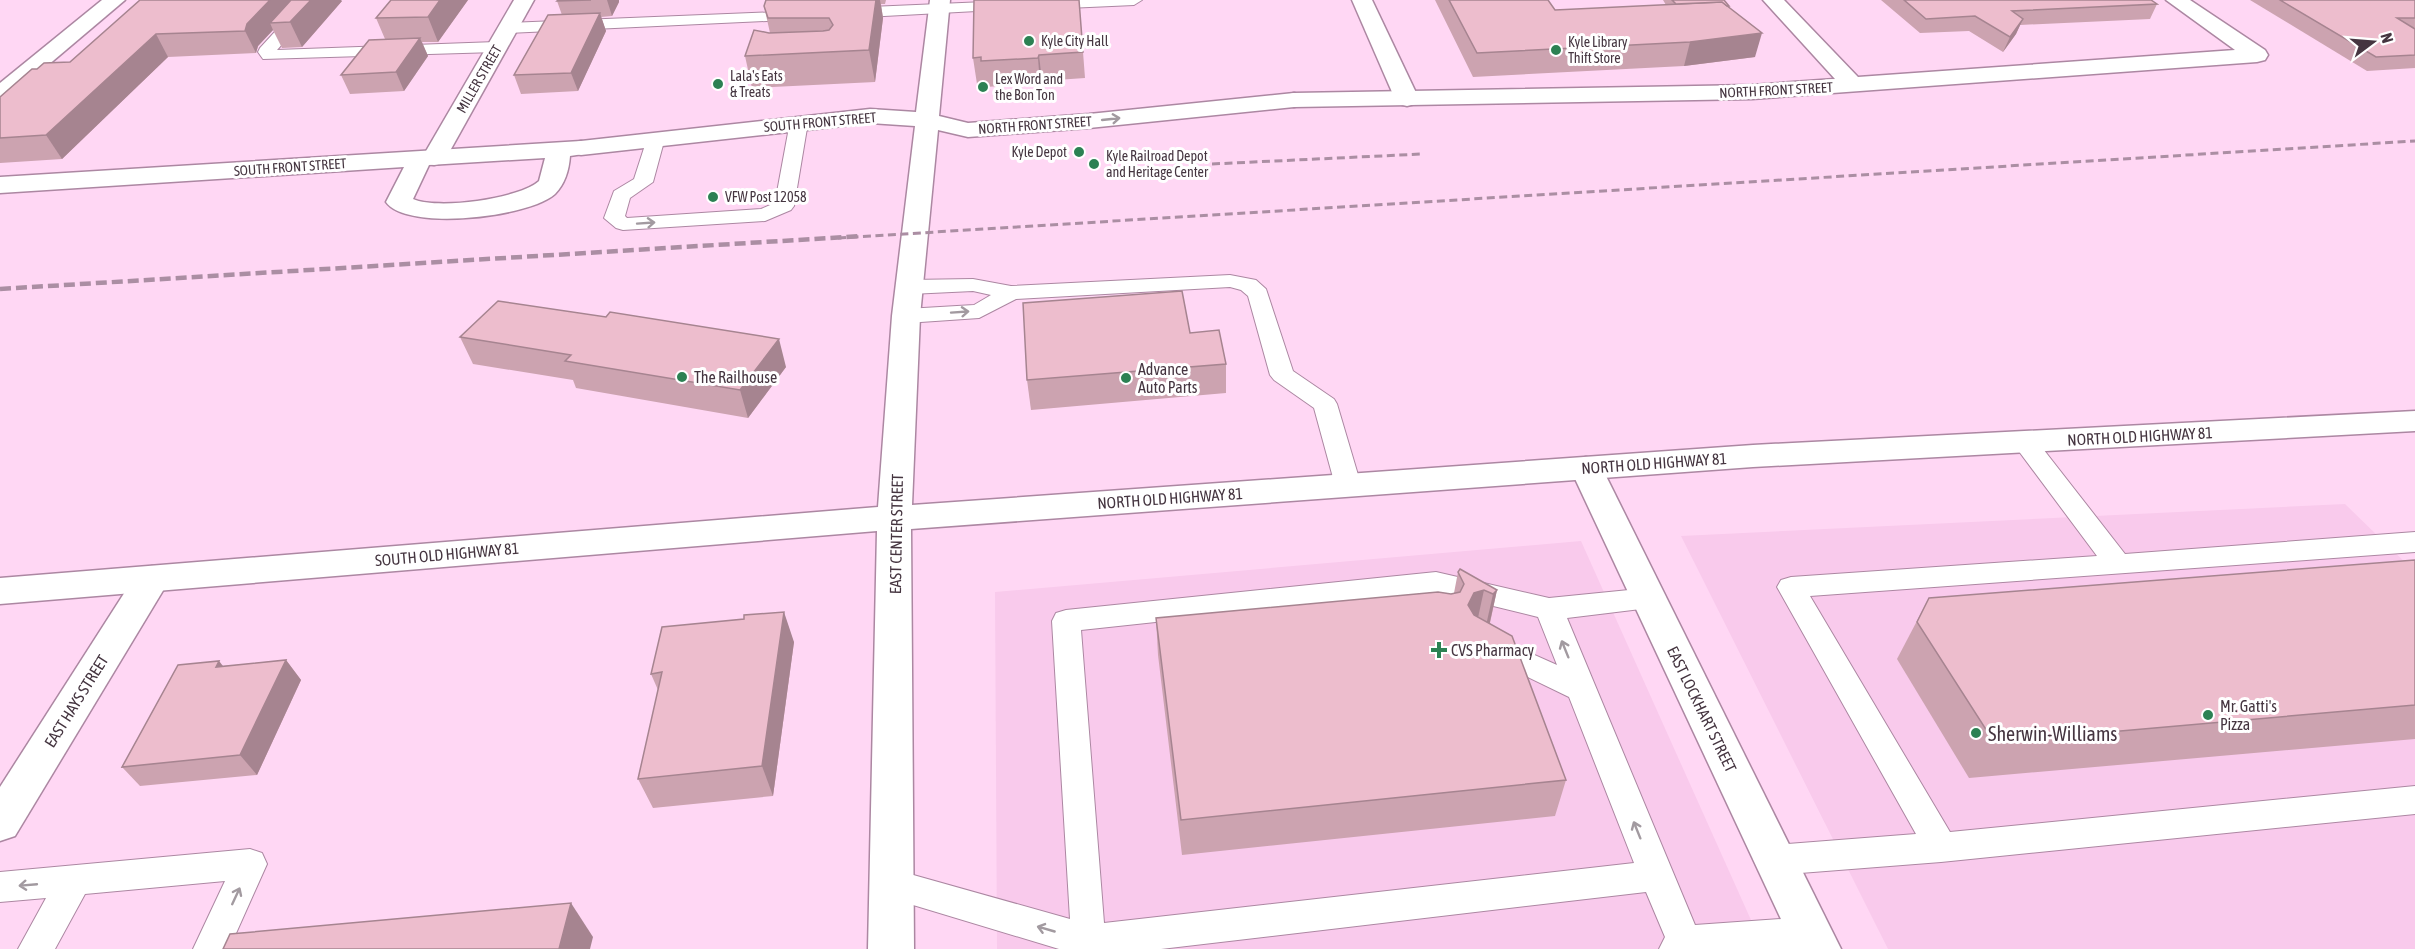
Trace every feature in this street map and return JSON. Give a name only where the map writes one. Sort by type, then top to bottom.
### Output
[{"type":"street","points":[[0,94],[115,0]]},
{"type":"street","name":"MILLER STREET","points":[[524,0],[399,202],[415,209],[464,209],[511,205],[544,191],[569,149]]},
{"type":"street","points":[[1362,0],[1407,99]]},
{"type":"street","points":[[1773,0],[1854,86]]},
{"type":"street","name":"NORTH FRONT STREET","points":[[928,120],[979,107],[1197,98],[1407,99],[1752,92],[2257,55],[2176,0]]},
{"type":"street","name":"EAST CENTER STREET","points":[[891,949],[894,518],[908,302],[939,4]]},
{"type":"street","name":"NORTH FRONT STREET","points":[[928,120],[968,129],[1089,121],[1294,100]]},
{"type":"street","name":"SOUTH FRONT STREET","points":[[569,149],[797,130],[864,134],[928,120]]},
{"type":"street","name":"SOUTH FRONT STREET","points":[[0,185],[654,145],[797,130]]},
{"type":"street","name":"NORTH OLD HIGHWAY 81","points":[[894,518],[1753,456],[2415,421]]},
{"type":"street","name":"EAST LOCKHART STREET","points":[[1586,468],[1814,941]]},
{"type":"street","name":"SOUTH OLD HIGHWAY 81","points":[[0,591],[894,518]]},
{"type":"street","name":"EAST HAYS STREET","points":[[0,823],[152,579]]},
{"type":"lane","points":[[313,0],[266,52],[269,55],[939,4],[1028,5],[1134,0]]},
{"type":"lane","points":[[760,36],[762,18]]},
{"type":"lane","points":[[654,145],[643,182],[621,195],[614,218],[623,225],[765,215],[784,206],[797,130]]},
{"type":"lane","points":[[908,302],[979,311],[1011,293],[1230,281],[1248,285],[1258,294],[1282,375],[1325,404],[1348,485]]},
{"type":"lane","points":[[2024,442],[2118,565]]},
{"type":"lane","points":[[1941,847],[1791,587],[2411,546]]},
{"type":"lane","points":[[1085,946],[1066,621],[1436,582],[1549,609],[1649,598]]},
{"type":"lane","points":[[1254,601],[1298,612],[1404,603],[1423,611]]},
{"type":"lane","points":[[1549,609],[1656,876],[1681,945],[1814,941]]},
{"type":"lane","points":[[1477,640],[1582,690]]},
{"type":"lane","points":[[1775,860],[1941,847],[2415,800]]},
{"type":"lane","points":[[0,887],[250,864],[211,949]]},
{"type":"lane","points":[[892,884],[1085,946],[1656,876]]},
{"type":"lane","points":[[36,949],[75,880]]},
{"type":"shaded area","points":[[2345,504],[2415,572],[2415,949],[1888,949],[1681,536]]},
{"type":"shaded area","points":[[1581,541],[1764,949],[997,949],[995,592]]},
{"type":"building","points":[[140,0],[270,0],[247,24],[245,31],[156,34],[46,135],[0,138],[0,97],[32,69],[37,69],[44,63],[70,62]]},
{"type":"building","points":[[291,0],[311,0],[290,22],[270,23]]},
{"type":"building","points":[[391,0],[440,0],[428,17],[376,18]]},
{"type":"building","points":[[766,0],[876,0],[869,50],[745,56],[754,30],[769,33],[823,31],[829,30],[833,25],[829,18],[768,18],[764,6]]},
{"type":"building","name":"Kyle City Hall","points":[[974,0],[1079,0],[1083,52],[1039,55],[1038,58],[981,61],[981,57],[973,58]]},
{"type":"building","points":[[1449,0],[1548,0],[1555,10],[1722,2],[1762,33],[1690,42],[1477,53]]},
{"type":"building","points":[[1672,0],[1724,0],[1729,6],[1722,2],[1676,4]]},
{"type":"building","points":[[1904,0],[2151,0],[2157,4],[2012,11],[2023,19],[2010,37],[1975,16],[1926,19]]},
{"type":"building","points":[[2280,0],[2415,0],[2415,18],[2397,18],[2415,29],[2415,55],[2376,57]]},
{"type":"building","points":[[600,13],[571,73],[514,75],[548,15]]},
{"type":"building","points":[[420,38],[396,72],[341,75],[369,40]]},
{"type":"building","points":[[1182,291],[1190,333],[1219,330],[1226,364],[1027,380],[1023,303]]},
{"type":"building","points":[[498,301],[606,317],[610,312],[779,339],[740,390],[565,361],[571,355],[460,337]]},
{"type":"building","points":[[2415,560],[2415,705],[1994,742],[1917,622],[1929,598]]},
{"type":"building","name":"CVS Pharmacy","points":[[1460,569],[1497,590],[1493,594],[1484,590],[1474,593],[1468,605],[1474,615],[1512,636],[1566,780],[1181,820],[1156,618],[1438,592],[1451,594],[1460,592],[1464,584],[1458,572]]},
{"type":"building","points":[[784,612],[762,766],[638,779],[662,672],[651,674],[662,627],[744,619],[744,615]]},
{"type":"building","points":[[286,660],[240,755],[122,767],[178,665],[219,661],[216,667]]},
{"type":"building","points":[[571,903],[559,949],[223,949],[230,934]]},
{"type":"railway","points":[[838,238],[2415,141]]},
{"type":"railway","points":[[1212,164],[1422,154]]},
{"type":"railway","points":[[0,289],[862,236]]},
{"type":"place","name":"Kyle City Hall","points":[[1029,41]]},
{"type":"place","name":"Kyle Library Thift Store","points":[[1556,50]]},
{"type":"place","name":"Lala's Eats & Treats","points":[[718,84]]},
{"type":"place","name":"Lex Word and the Bon Ton","points":[[983,87]]},
{"type":"place","name":"Kyle Depot","points":[[1079,152]]},
{"type":"place","name":"Kyle Railroad Depot and Heritage Center","points":[[1094,164]]},
{"type":"place","name":"VFW Post 12058","points":[[713,197]]},
{"type":"place","name":"The Railhouse","points":[[682,377]]},
{"type":"place","name":"Advance Auto Parts","points":[[1126,378]]},
{"type":"place","name":"CVS Pharmacy","points":[[1439,650]]},
{"type":"place","name":"Mr. Gatti's Pizza","points":[[2208,715]]},
{"type":"place","name":"Sherwin-Williams","points":[[1976,733]]}]
